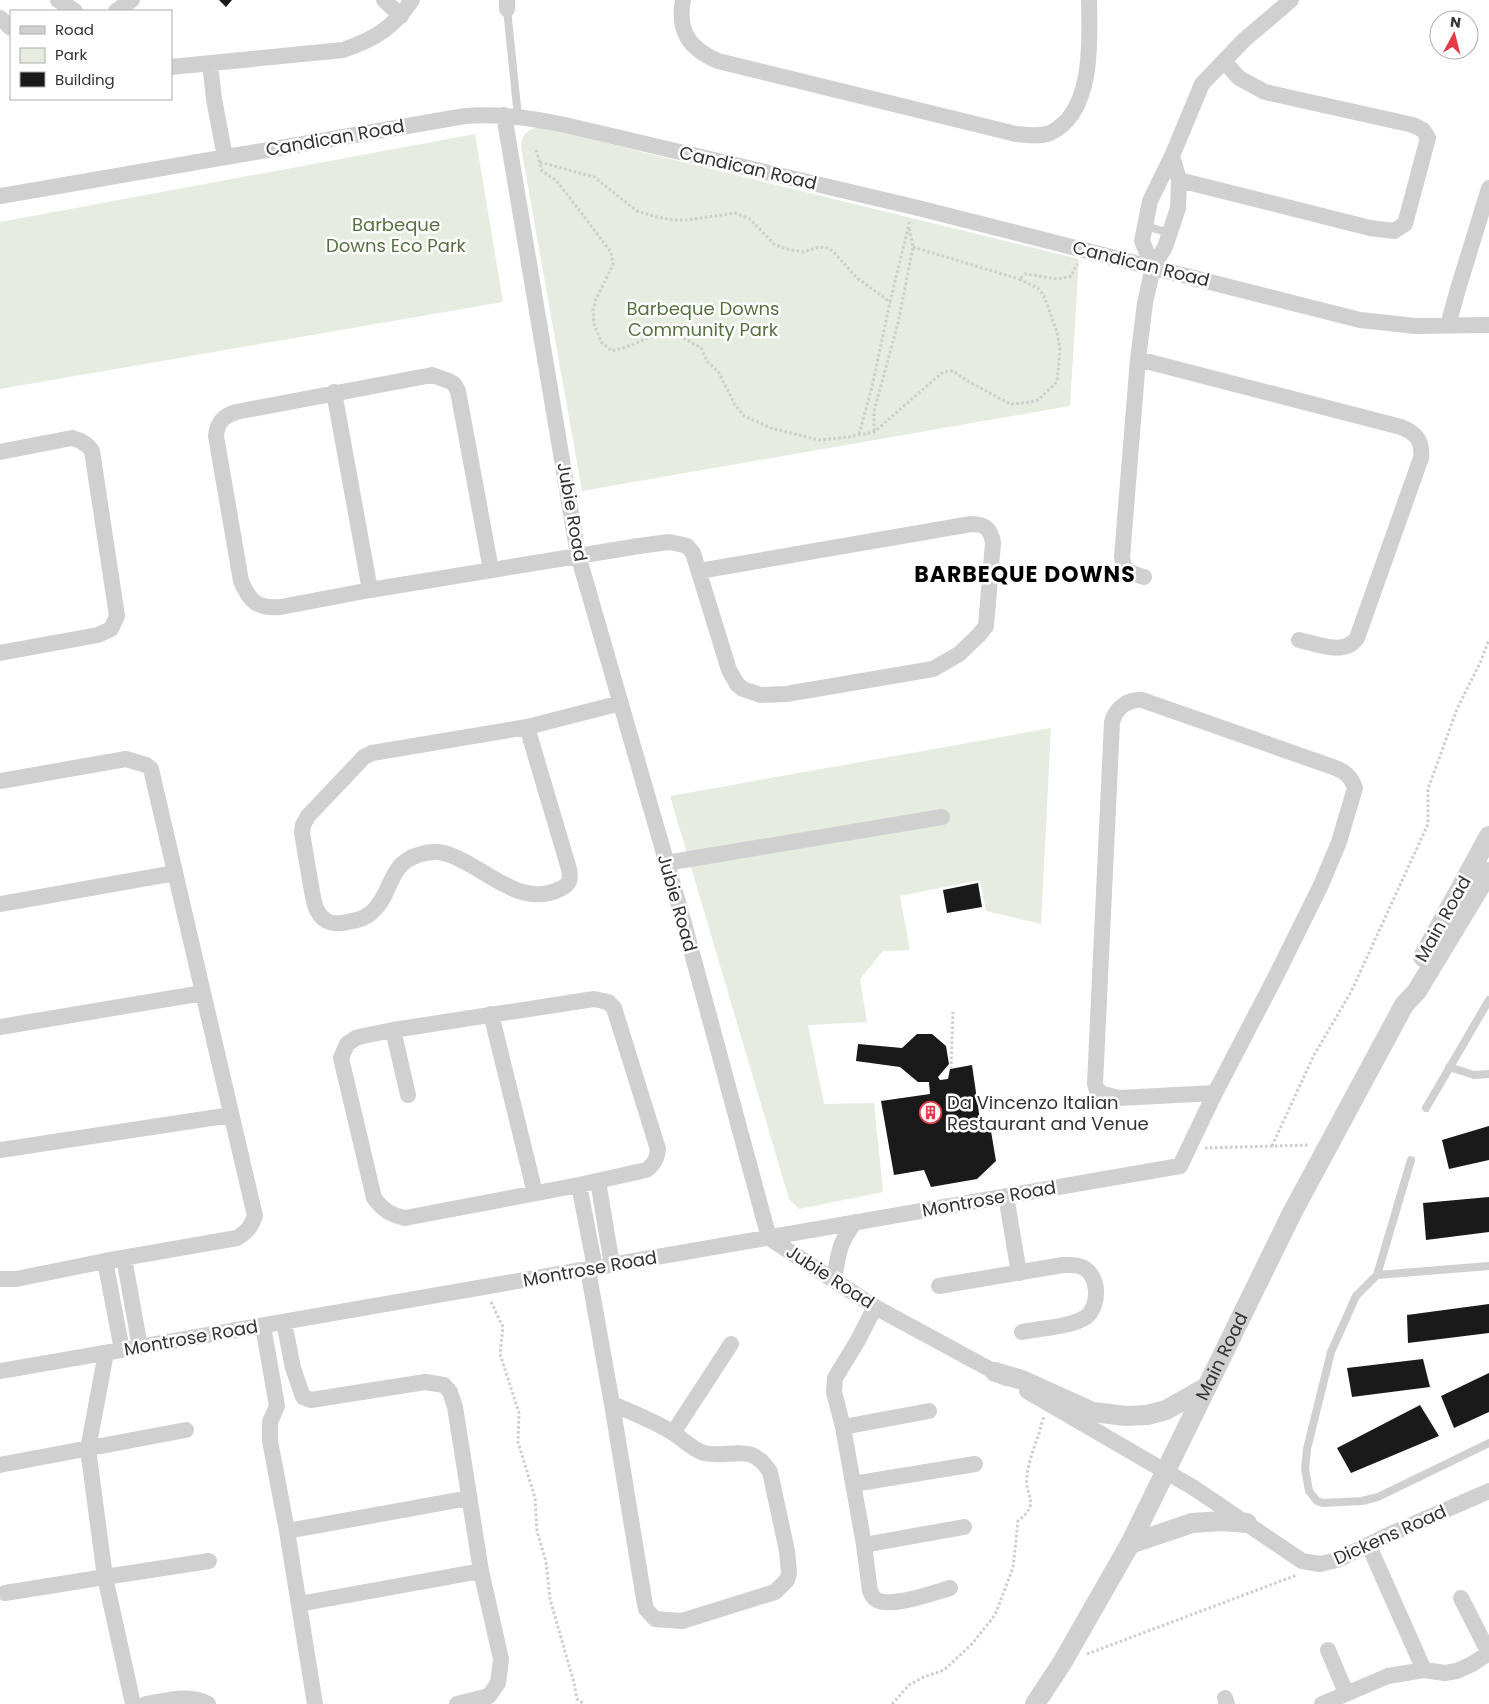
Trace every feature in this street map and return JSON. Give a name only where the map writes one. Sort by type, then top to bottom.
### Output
[{"type":"street","points":[[58,0],[73,10]]},
{"type":"street","points":[[117,10],[132,0]]},
{"type":"street","points":[[384,0],[402,16]]},
{"type":"street","points":[[172,67],[344,50],[366,42],[383,32],[402,16],[412,0]]},
{"type":"street","points":[[683,0],[683,24],[691,43],[703,54],[718,61],[1006,132],[1032,135],[1049,133],[1071,118],[1086,79],[1089,0]]},
{"type":"street","points":[[1153,267],[1142,241],[1150,201],[1172,156],[1202,84],[1244,40],[1291,0]]},
{"type":"street","points":[[0,18],[10,27]]},
{"type":"street","points":[[1179,180],[1370,228],[1394,231],[1405,224],[1428,138],[1423,130],[1413,125],[1265,92],[1239,78],[1224,61]]},
{"type":"street","points":[[210,64],[214,99],[225,157]]},
{"type":"street","name":"Candican Road","points":[[0,196],[465,116],[511,116],[566,125],[914,207],[1360,320],[1387,324],[1489,325]]},
{"type":"street","name":"Jubie Road","points":[[511,116],[578,555],[666,863],[769,1238],[875,1307],[995,1372],[1166,1472]]},
{"type":"street","points":[[1144,577],[1127,572],[1122,557],[1138,358],[1145,303],[1153,267],[1165,247],[1178,208],[1179,180],[1172,156]]},
{"type":"street","points":[[1448,325],[1489,188]]},
{"type":"street","points":[[1138,358],[1401,427],[1415,435],[1420,441],[1422,448],[1421,458],[1356,638],[1352,644],[1341,648],[1332,648],[1299,640]]},
{"type":"street","points":[[491,570],[458,392],[454,384],[442,377],[432,375],[236,412],[226,416],[219,423],[216,436],[241,581],[253,603],[270,608],[370,590],[491,570],[578,555],[669,542],[687,546],[693,553],[733,678],[743,689],[761,695],[786,694],[933,669],[959,654],[979,636],[986,626],[992,534],[983,525],[971,524],[699,571]]},
{"type":"street","points":[[334,392],[370,590]]},
{"type":"street","points":[[0,452],[72,438],[89,446],[92,451],[117,616],[111,629],[98,635],[0,653]]},
{"type":"street","points":[[1190,1148],[1215,1093],[1324,878],[1339,842],[1355,788],[1352,780],[1346,773],[1333,767],[1142,700],[1134,700],[1116,711],[1112,722],[1094,1084],[1097,1090],[1103,1094],[1119,1098],[1215,1093]]},
{"type":"street","points":[[527,727],[569,869],[571,879],[568,885],[554,892],[526,893],[513,890],[461,859],[442,853],[428,852],[413,856],[402,863],[394,872],[382,899],[372,913],[343,924],[333,924],[318,912],[314,901],[302,825],[308,816],[364,758],[372,753],[527,727],[620,703]]},
{"type":"street","points":[[0,782],[126,759],[146,765],[151,769],[255,1216],[252,1226],[237,1238],[16,1279],[0,1279]]},
{"type":"street","points":[[666,863],[942,817]]},
{"type":"street","name":"Main Road","points":[[1404,1004],[1407,986],[1489,836]]},
{"type":"street","name":"Main Road","points":[[1035,1704],[1062,1663],[1130,1544],[1327,1145],[1404,1004],[1417,991],[1489,872]]},
{"type":"street","points":[[0,904],[175,873]]},
{"type":"street","points":[[0,1027],[203,993]]},
{"type":"street","points":[[594,999],[608,1002],[614,1008],[658,1149],[652,1166],[646,1170],[579,1186],[405,1218],[393,1215],[382,1208],[374,1198],[341,1058],[347,1044],[356,1038],[393,1030],[492,1014],[594,999]]},
{"type":"street","points":[[492,1014],[535,1193]]},
{"type":"street","points":[[393,1030],[408,1095]]},
{"type":"street","points":[[0,1150],[231,1115]]},
{"type":"street","name":"Montrose Road","points":[[0,1371],[1180,1166],[1190,1148]]},
{"type":"street","points":[[598,1181],[612,1265]]},
{"type":"street","points":[[579,1186],[612,1404],[644,1599],[649,1614],[655,1619],[682,1621],[775,1592],[787,1580],[787,1551],[770,1472],[765,1463],[755,1456],[738,1453],[704,1452],[692,1448],[673,1433],[635,1413],[612,1404]]},
{"type":"street","points":[[1006,1196],[1019,1273]]},
{"type":"street","points":[[834,1280],[840,1245],[855,1222]]},
{"type":"street","points":[[124,1258],[140,1347]]},
{"type":"street","points":[[106,1261],[114,1351],[88,1449],[104,1577],[133,1704]]},
{"type":"street","points":[[939,1286],[1074,1265],[1083,1267],[1090,1273],[1096,1286],[1095,1307],[1088,1315],[1078,1322],[1022,1332]]},
{"type":"street","points":[[875,1307],[858,1342],[835,1378],[834,1392],[843,1427],[864,1545],[870,1591],[872,1597],[878,1601],[894,1602],[950,1588]]},
{"type":"street","points":[[284,1322],[293,1368],[303,1397],[311,1400],[417,1382],[444,1385],[450,1392],[455,1407],[482,1572],[502,1659],[498,1683],[490,1696],[457,1704]]},
{"type":"street","points":[[263,1326],[277,1406],[270,1422],[270,1441],[287,1531],[315,1704]]},
{"type":"street","points":[[673,1433],[731,1344]]},
{"type":"street","points":[[995,1372],[1022,1380],[1093,1412],[1126,1416],[1147,1415],[1166,1410],[1206,1388]]},
{"type":"street","points":[[843,1427],[929,1410]]},
{"type":"street","points":[[0,1465],[186,1430]]},
{"type":"street","points":[[853,1484],[975,1464]]},
{"type":"street","name":"Dickens Road","points":[[1166,1472],[1247,1523],[1302,1562],[1309,1564],[1329,1563],[1489,1491]]},
{"type":"street","points":[[287,1531],[469,1498]]},
{"type":"street","points":[[1130,1544],[1192,1523],[1222,1521],[1247,1523]]},
{"type":"street","points":[[864,1545],[964,1527]]},
{"type":"street","points":[[1369,1546],[1424,1670]]},
{"type":"street","points":[[5,1593],[209,1560]]},
{"type":"street","points":[[299,1604],[482,1572]]},
{"type":"street","points":[[1322,1704],[1388,1676],[1424,1670],[1445,1673],[1457,1671],[1489,1653],[1461,1598]]},
{"type":"street","points":[[1328,1650],[1346,1693]]},
{"type":"street","points":[[146,1704],[178,1699],[201,1699],[208,1704]]},
{"type":"lane","points":[[507,5],[511,116]]},
{"type":"lane","points":[[1145,226],[1170,233]]},
{"type":"lane","points":[[1426,1108],[1489,1000]]},
{"type":"lane","points":[[1449,1067],[1474,1075],[1489,1074]]},
{"type":"lane","points":[[1412,1160],[1377,1275],[1356,1296],[1332,1352],[1307,1449],[1305,1469],[1309,1491],[1312,1496],[1323,1503],[1332,1504],[1362,1501],[1378,1497],[1489,1443]]},
{"type":"lane","points":[[1377,1275],[1489,1266]]},
{"type":"path","points":[[536,150],[542,171],[557,181],[611,252],[613,265],[596,299],[593,310],[594,324],[601,342],[612,351],[669,332],[682,337],[701,348],[707,361],[718,373],[735,405],[744,416],[754,422],[819,440],[874,432],[943,372],[953,371],[1010,404],[1038,400],[1058,382],[1060,349],[1057,332],[1044,296],[1038,288],[1019,279],[913,247]]},
{"type":"path","points":[[539,162],[594,177],[638,210],[658,217],[687,220],[735,213],[750,220],[774,244],[786,249],[803,252],[819,247],[827,248],[833,251],[856,277],[890,302]]},
{"type":"path","points":[[859,434],[872,387],[890,302],[914,207]]},
{"type":"path","points":[[874,432],[874,411],[898,323],[913,247],[909,226]]},
{"type":"path","points":[[1019,279],[1025,274],[1058,279],[1071,276],[1084,250]]},
{"type":"path","points":[[1272,1146],[1314,1055],[1351,992],[1428,824],[1428,789],[1457,709],[1481,661],[1489,639]]},
{"type":"path","points":[[951,1069],[953,1012]]},
{"type":"path","points":[[1190,1148],[1327,1145]]},
{"type":"path","points":[[484,1288],[503,1327],[500,1354],[519,1413],[518,1442],[535,1498],[537,1531],[546,1562],[550,1599],[577,1699],[584,1704]]},
{"type":"path","points":[[892,1704],[909,1685],[944,1670],[972,1644],[995,1615],[1013,1568],[1018,1521],[1027,1513],[1032,1499],[1027,1487],[1027,1476],[1042,1421],[1051,1405]]},
{"type":"path","points":[[1062,1663],[1301,1574]]},
{"type":"green space","name":"Barbeque Downs Community Park","points":[[535,128],[544,128],[1079,259],[1070,406],[582,491],[521,147],[524,135]]},
{"type":"green space","name":"Barbeque Downs Eco Park","points":[[475,134],[503,302],[0,389],[0,222]]},
{"type":"green space","points":[[1051,728],[1041,924],[986,911],[980,880],[900,896],[910,950],[883,951],[860,979],[867,1022],[808,1025],[824,1104],[874,1103],[883,1192],[799,1209],[789,1199],[670,796]]},
{"type":"building","points":[[219,0],[232,0],[226,7]]},
{"type":"building","points":[[978,883],[982,907],[947,913],[943,890]]},
{"type":"building","name":"Da Vincenzo Italian Restaurant and Venue","points":[[917,1034],[932,1034],[946,1046],[949,1064],[938,1077],[940,1080],[948,1079],[950,1069],[972,1065],[981,1127],[990,1125],[996,1161],[977,1179],[931,1187],[924,1170],[894,1175],[881,1101],[930,1094],[929,1082],[918,1082],[900,1067],[856,1061],[858,1044],[902,1048]]},
{"type":"building","points":[[1489,1126],[1489,1160],[1449,1169],[1442,1140]]},
{"type":"building","points":[[1489,1197],[1489,1232],[1426,1240],[1423,1203]]},
{"type":"building","points":[[1489,1304],[1489,1333],[1408,1343],[1407,1315]]},
{"type":"building","points":[[1423,1359],[1430,1387],[1352,1397],[1347,1368]]},
{"type":"building","points":[[1489,1373],[1489,1412],[1454,1428],[1441,1396]]},
{"type":"building","points":[[1420,1405],[1439,1436],[1351,1473],[1337,1448]]},
{"type":"place","name":"Da Vincenzo Italian Restaurant and Venue","points":[[931,1113]]},
{"type":"district","name":"BARBEQUE DOWNS","points":[[1025,574]]}]
